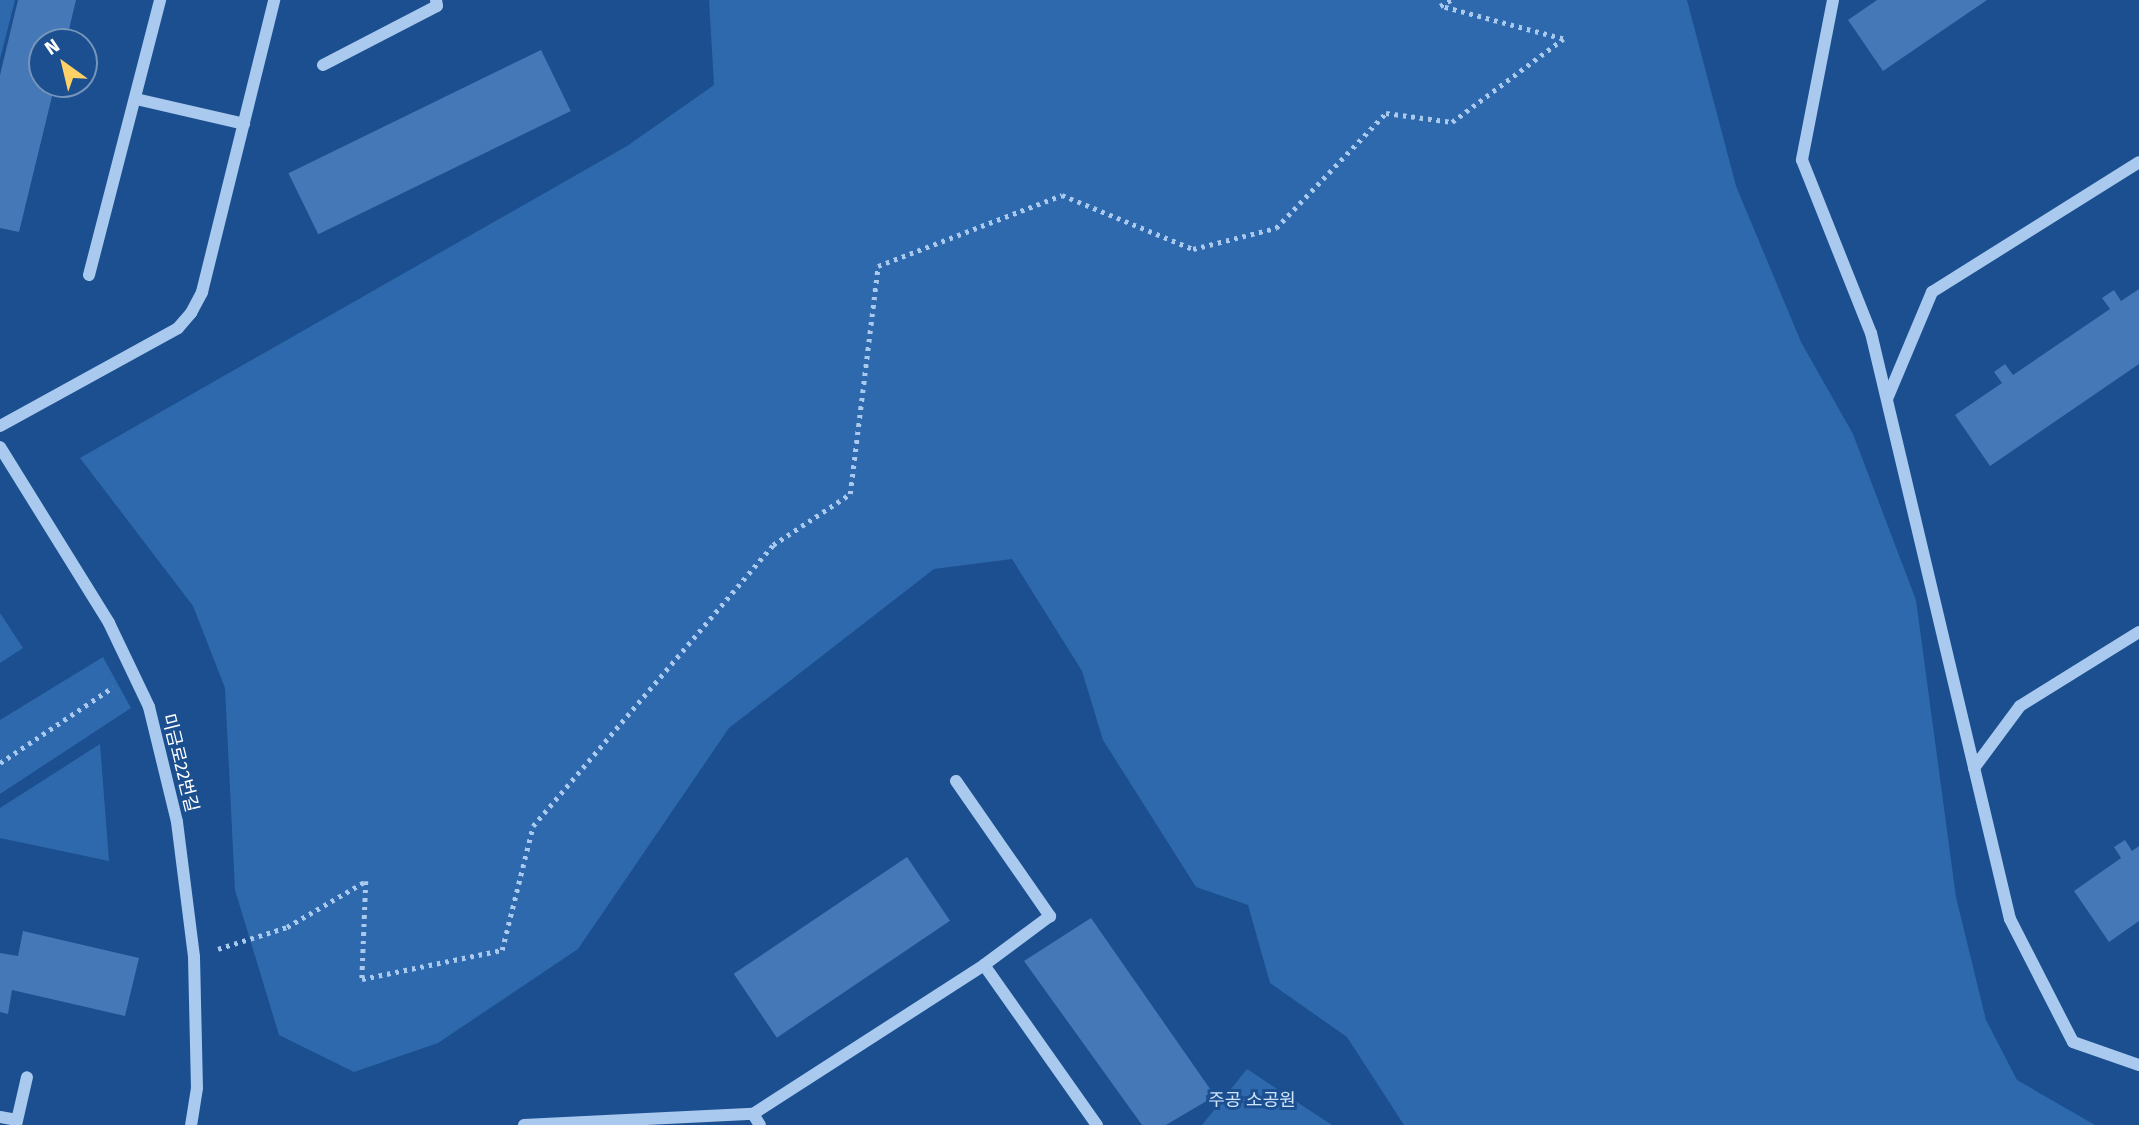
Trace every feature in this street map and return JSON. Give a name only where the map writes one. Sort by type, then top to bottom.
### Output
[{"type":"street","points":[[89,275],[160,0]]},
{"type":"street","points":[[0,426],[178,328],[191,313],[244,124],[274,0]]},
{"type":"street","points":[[323,65],[437,6],[436,0]]},
{"type":"street","points":[[1833,0],[1802,160],[1871,333],[2010,919],[2073,1042],[2139,1065]]},
{"type":"street","points":[[136,99],[244,124]]},
{"type":"street","points":[[1887,399],[1932,292],[2139,162]]},
{"type":"street","name":"미금로22번길","points":[[0,447],[109,623],[149,707],[177,822],[194,957],[197,1088],[191,1125]]},
{"type":"street","points":[[1974,768],[2020,706],[2139,632]]},
{"type":"street","points":[[524,1125],[757,1119],[984,965],[1051,916],[956,781]]},
{"type":"street","points":[[984,965],[1097,1125]]},
{"type":"street","points":[[0,1117],[17,1123],[27,1077]]},
{"type":"path","points":[[194,957],[287,927],[366,881],[362,979],[502,950],[533,826],[774,545],[850,494],[878,266],[1062,195],[1193,249],[1276,228],[1386,113],[1452,122],[1563,39],[1440,6],[1451,0]]},
{"type":"path","points":[[0,763],[118,684],[114,673]]},
{"type":"green space","points":[[0,0],[15,0],[0,59]]},
{"type":"green space","points":[[709,0],[1687,0],[1736,186],[1801,342],[1853,434],[1916,600],[1956,897],[1986,1020],[2017,1080],[2095,1125],[1404,1125],[1347,1037],[1270,983],[1248,905],[1196,887],[1103,740],[1082,671],[1012,559],[934,569],[729,728],[578,949],[438,1043],[354,1072],[279,1035],[235,890],[225,688],[193,606],[80,458],[627,146],[714,85]]},
{"type":"green space","points":[[0,613],[23,648],[0,663]]},
{"type":"green space","points":[[103,657],[131,708],[0,794],[0,720]]},
{"type":"green space","points":[[100,744],[109,861],[0,838],[0,808]]},
{"type":"green space","name":"주공 소공원","points":[[1247,1069],[1332,1125],[1202,1125]]},
{"type":"building","points":[[18,0],[76,0],[69,28],[28,28],[28,98],[52,98],[19,232],[0,228],[0,75]]},
{"type":"building","points":[[1877,0],[1987,0],[1883,71],[1848,20]]},
{"type":"building","points":[[541,50],[571,111],[318,234],[288,173]]},
{"type":"building","points":[[2139,289],[2139,364],[1990,466],[1955,415],[2002,383],[1994,372],[2005,364],[2013,375],[2110,309],[2102,298],[2114,290],[2121,301]]},
{"type":"building","points":[[2125,840],[2132,851],[2139,846],[2139,921],[2109,942],[2074,891],[2121,858],[2114,847]]},
{"type":"building","points":[[907,857],[950,921],[777,1038],[734,974]]},
{"type":"building","points":[[1091,918],[1215,1096],[1166,1125],[1142,1125],[1024,961]]},
{"type":"building","points":[[23,931],[139,958],[125,1016],[12,990],[8,1014],[0,1012],[0,953],[18,956]]}]
